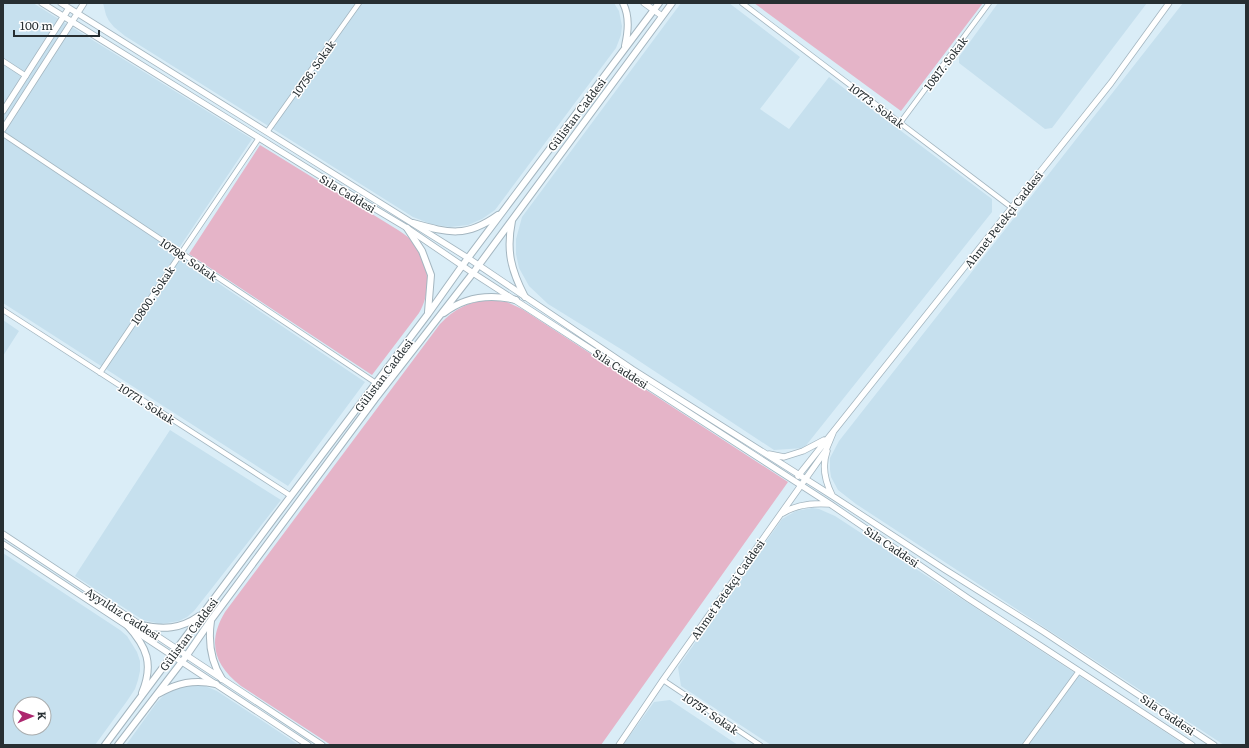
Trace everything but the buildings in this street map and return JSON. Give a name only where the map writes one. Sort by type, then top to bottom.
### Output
[{"type":"main road","points":[[623,3],[627,13],[628,28],[625,48]]},
{"type":"main road","name":"Gülistan Caddesi","points":[[118,745],[182,662],[211,620],[438,317],[473,273],[672,3]]},
{"type":"main road","name":"Gülistan Caddesi","points":[[105,745],[428,314],[462,266],[657,5]]},
{"type":"main road","points":[[413,223],[440,231],[456,232],[471,229],[487,223],[503,212]]},
{"type":"main road","points":[[513,219],[509,236],[511,267],[525,296]]},
{"type":"main road","points":[[407,228],[422,251],[431,275],[428,314]]},
{"type":"main road","points":[[438,317],[458,304],[473,298],[498,296],[516,300]]},
{"type":"main road","points":[[141,625],[152,628],[171,628],[188,624],[204,613]]},
{"type":"main road","points":[[211,620],[211,653],[222,679]]},
{"type":"main road","points":[[127,625],[142,643],[148,665],[146,681],[140,699]]},
{"type":"main road","points":[[155,696],[173,686],[182,683],[198,681],[216,684]]},
{"type":"street","name":"Sıla Caddesi","points":[[42,3],[407,228],[462,266],[830,504],[969,599],[1192,745]]},
{"type":"street","name":"Sıla Caddesi","points":[[61,3],[468,258],[632,369],[834,496],[944,569],[1044,632],[1214,745]]},
{"type":"street","points":[[3,129],[84,3]]},
{"type":"street","name":"10756. Sokak","points":[[267,132],[359,3]]},
{"type":"street","points":[[644,3],[657,5],[664,13]]},
{"type":"street","name":"10773. Sokak","points":[[742,3],[1011,208]]},
{"type":"street","name":"10817. Sokak","points":[[900,123],[989,3]]},
{"type":"street","name":"Ahmet Petekçi Caddesi","points":[[794,481],[1111,83],[1169,3]]},
{"type":"street","points":[[3,111],[69,8]]},
{"type":"street","points":[[3,61],[26,76]]},
{"type":"street","name":"10798. Sokak","points":[[3,134],[376,383]]},
{"type":"street","name":"10800. Sokak","points":[[100,372],[259,138]]},
{"type":"street","name":"10771. Sokak","points":[[3,310],[291,496]]},
{"type":"street","points":[[766,454],[784,457],[803,451],[828,440]]},
{"type":"street","points":[[828,440],[824,466],[828,488],[834,496]]},
{"type":"street","name":"Ahmet Petekçi Caddesi","points":[[619,745],[663,680],[801,485],[828,440]]},
{"type":"street","points":[[780,515],[788,510],[803,505],[818,503],[830,504]]},
{"type":"street","name":"Ayyıldız Caddesi","points":[[3,534],[322,745]]},
{"type":"street","name":"Ayyıldız Caddesi","points":[[3,544],[308,745]]},
{"type":"street","points":[[1025,745],[1079,671]]},
{"type":"street","name":"10757. Sokak","points":[[663,680],[760,745]]},
{"type":"shaded area","points":[[3,3],[33,3],[252,139],[175,254],[365,382],[288,486],[3,303]]},
{"type":"shaded area","points":[[103,3],[614,3],[619,11],[622,26],[621,35],[616,48],[495,210],[482,219],[468,225],[450,227],[431,224],[413,217],[125,36],[109,21]]},
{"type":"shaded area","points":[[681,3],[729,3],[800,57],[760,109],[789,129],[829,77],[992,199],[992,212],[804,448],[774,450],[624,351],[548,304],[529,286],[519,268],[516,254],[516,239],[522,217]]},
{"type":"shaded area","points":[[754,3],[983,3],[901,111]]},
{"type":"shaded area","points":[[998,3],[1147,3],[1052,128],[1045,129],[959,63],[959,57]]},
{"type":"shaded area","points":[[1183,3],[1246,3],[1246,745],[1224,745],[856,504],[838,490],[831,477],[830,470],[830,458],[839,441]]},
{"type":"shaded area","points":[[260,145],[398,230],[409,238],[421,254],[427,274],[426,294],[423,304],[419,313],[372,375],[189,254]]},
{"type":"shaded area","points":[[490,300],[507,302],[522,309],[788,482],[601,745],[331,745],[241,686],[232,678],[219,661],[216,652],[216,633],[219,623],[225,612],[440,324],[451,314],[469,304]]},
{"type":"shaded area","points":[[3,320],[19,331],[3,356]]},
{"type":"shaded area","points":[[170,430],[281,500],[194,611],[179,621],[161,624],[143,620],[75,576]]},
{"type":"shaded area","points":[[812,508],[819,509],[835,516],[1185,745],[771,745],[681,686],[678,667],[782,519],[796,511]]},
{"type":"shaded area","points":[[3,553],[120,630],[127,636],[137,652],[140,661],[140,671],[135,689],[95,745],[3,745]]},
{"type":"shaded area","points":[[197,685],[205,686],[217,691],[299,745],[126,745],[157,702],[164,695],[178,688]]},
{"type":"shaded area","points":[[670,700],[738,745],[623,745],[654,702]]}]
